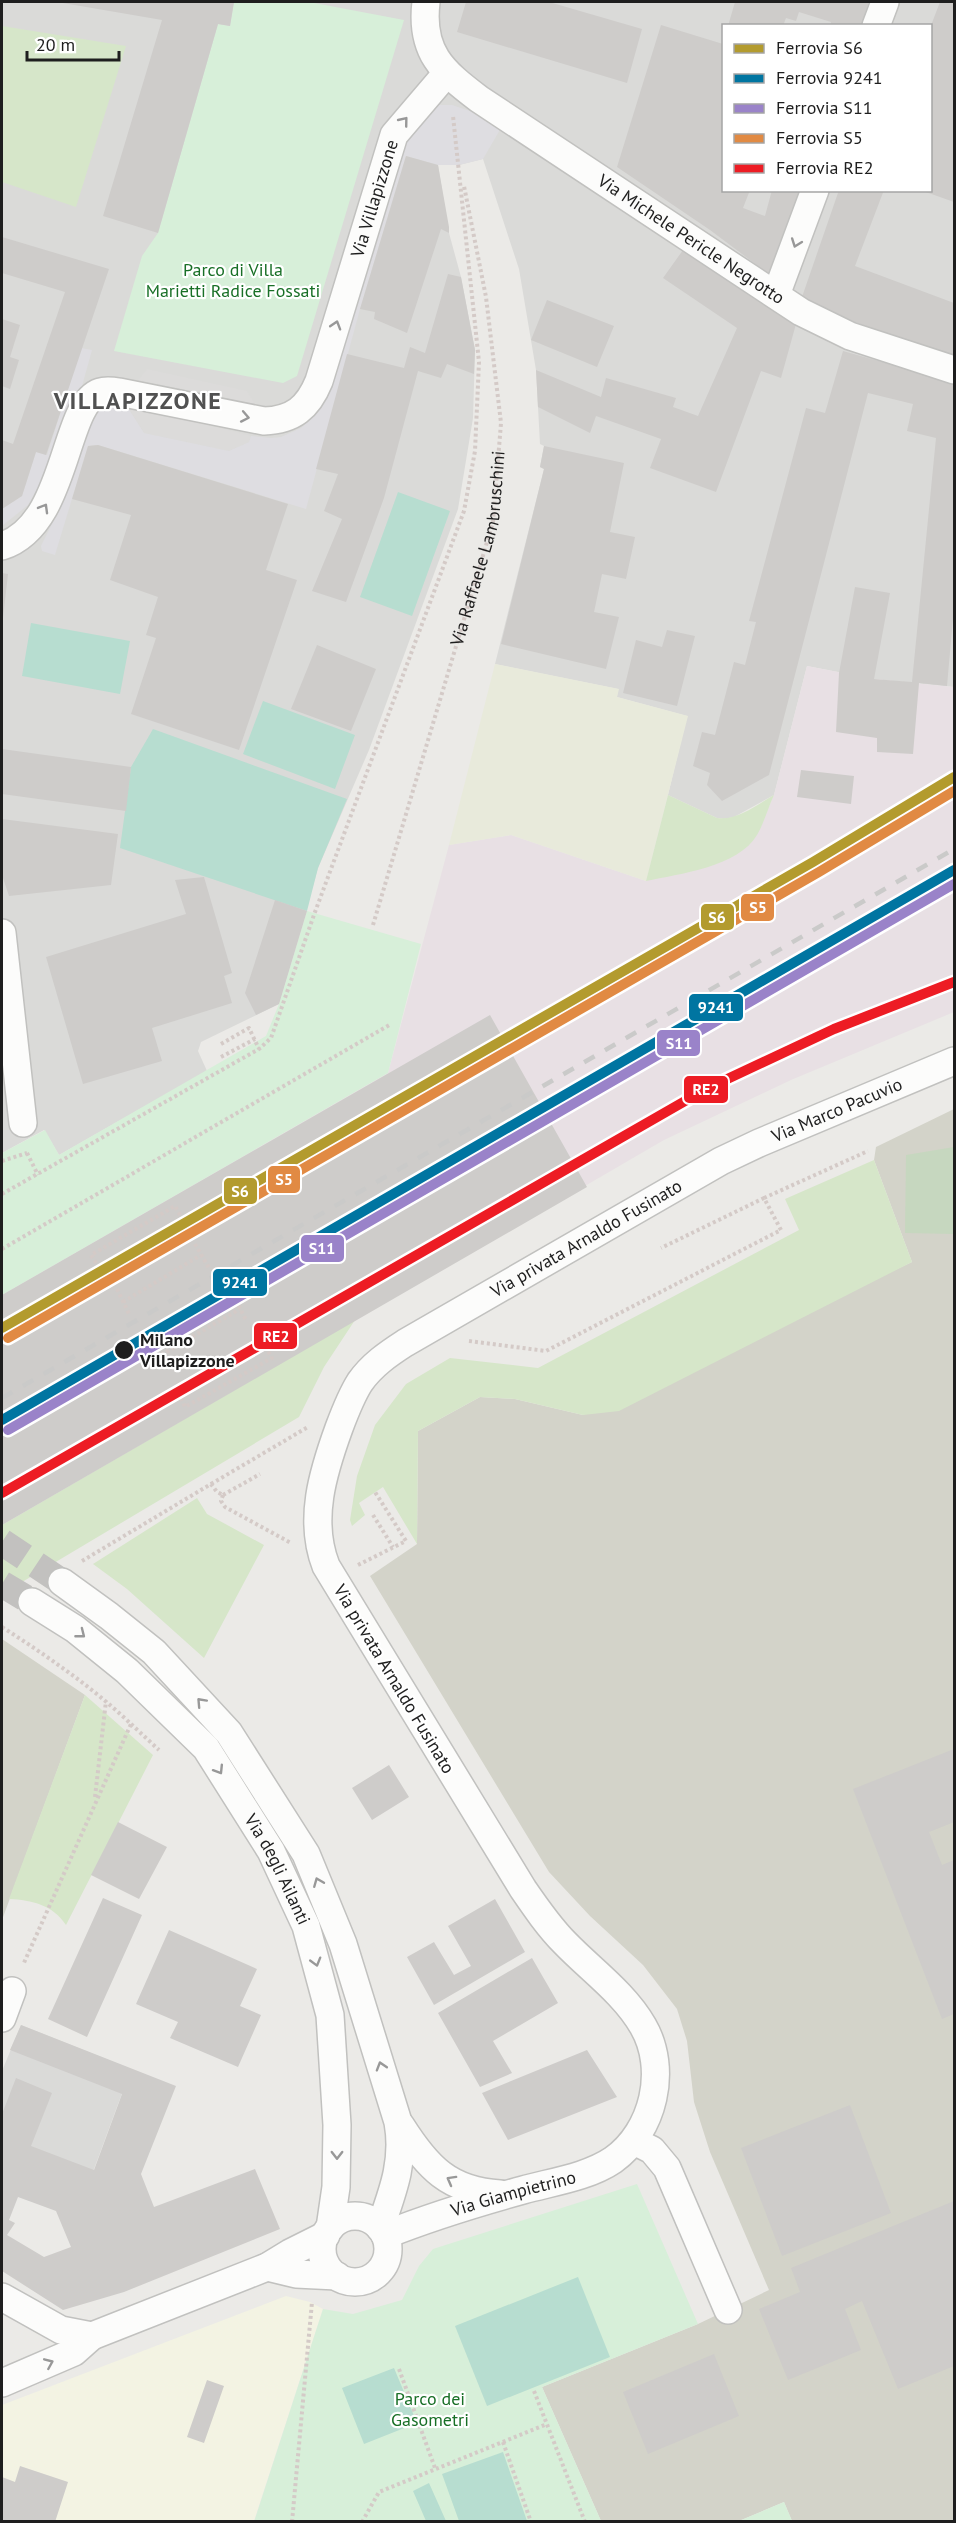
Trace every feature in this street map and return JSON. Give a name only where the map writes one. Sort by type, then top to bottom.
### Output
[{"type":"street","points":[[426,2],[424,22],[427,41],[446,74]]},
{"type":"street","points":[[877,24],[885,2]]},
{"type":"street","name":"Via Michele Pericle Negrotto","points":[[446,74],[479,99],[801,312],[850,336],[954,370]]},
{"type":"street","name":"Via Villapizzone","points":[[2,546],[23,535],[41,513],[48,501],[84,406],[100,392],[119,392],[264,421],[294,415],[304,408],[313,396],[319,381],[393,135],[446,74]]},
{"type":"street","points":[[776,295],[814,192]]},
{"type":"street","points":[[2,933],[23,1123]]},
{"type":"street","name":"Via Marco Pacuvio","points":[[721,1161],[954,1061]]},
{"type":"street","name":"Via privata Arnaldo Fusinato","points":[[634,2141],[648,2114],[655,2081],[654,2058],[643,2026],[618,1994],[555,1932],[518,1882],[326,1566],[321,1552],[318,1523],[324,1476],[348,1405],[360,1382],[379,1361],[405,1342],[721,1161]]},
{"type":"street","name":"Via degli Ailanti","points":[[62,1582],[154,1652],[230,1733],[306,1854],[343,1944],[398,2122],[402,2144],[400,2162],[383,2232]]},
{"type":"street","name":"Via degli Ailanti","points":[[32,1602],[75,1629],[127,1671],[206,1748],[271,1851],[306,1926],[330,2014],[337,2125],[336,2187],[328,2231]]},
{"type":"street","points":[[2,2018],[12,1991]]},
{"type":"street","name":"Via degli Ailanti","points":[[398,2122],[419,2156],[437,2172],[468,2189],[484,2193],[507,2194]]},
{"type":"street","points":[[634,2141],[652,2150],[667,2168],[728,2310]]},
{"type":"street","name":"Via Giampietrino","points":[[383,2232],[603,2165],[618,2156],[634,2141]]},
{"type":"street","points":[[2,2383],[74,2352],[93,2336],[267,2267],[328,2231],[343,2218],[351,2216],[367,2218],[383,2232],[387,2242],[387,2258],[378,2272],[365,2281],[356,2282],[337,2276],[296,2274],[267,2267]]},
{"type":"street","points":[[328,2231],[323,2243],[324,2259],[337,2276]]},
{"type":"street","points":[[2,2297],[61,2330],[93,2336]]},
{"type":"path","name":"Via Raffaele Lambruschini","points":[[259,1049],[271,1038],[315,912],[464,511],[477,428],[479,362],[459,165],[486,297],[501,423],[493,522],[373,925]]},
{"type":"path","points":[[2,1249],[391,1024]]},
{"type":"path","points":[[2,1194],[259,1049],[249,1028],[221,1044]]},
{"type":"path","points":[[222,1057],[255,1039]]},
{"type":"path","points":[[662,1248],[868,1151]]},
{"type":"path","points":[[27,1153],[38,1175]]},
{"type":"path","points":[[464,1340],[546,1351],[781,1230],[764,1198]]},
{"type":"path","points":[[96,1263],[91,1255],[175,1206],[180,1215]]},
{"type":"path","points":[[195,1244],[209,1269]]},
{"type":"path","points":[[123,1302],[201,1256]]},
{"type":"path","points":[[117,1289],[129,1314]]},
{"type":"path","points":[[233,1295],[246,1320]]},
{"type":"path","points":[[156,1358],[240,1309]]},
{"type":"path","points":[[149,1343],[161,1369]]},
{"type":"path","points":[[181,1398],[185,1407],[272,1358],[266,1348]]},
{"type":"path","points":[[81,1562],[314,1423]]},
{"type":"path","points":[[260,1474],[223,1495],[221,1501],[225,1507],[291,1543],[326,1566],[356,1567],[406,1540],[375,1492]]},
{"type":"path","points":[[211,1484],[217,1492],[223,1495]]},
{"type":"path","points":[[373,1515],[393,1547]]},
{"type":"path","points":[[2,1627],[65,1667],[106,1700],[159,1750]]},
{"type":"path","points":[[94,1804],[106,1700]]},
{"type":"path","points":[[12,1991],[131,1724]]},
{"type":"path","points":[[292,2522],[312,2298]]},
{"type":"path","points":[[399,2369],[435,2468]]},
{"type":"path","points":[[534,2391],[585,2522]]},
{"type":"path","points":[[362,2522],[379,2492],[546,2424]]},
{"type":"path","points":[[503,2442],[531,2522]]},
{"type":"shaded area","points":[[2,2],[954,2],[954,687],[874,679],[807,666],[774,795],[734,817],[724,819],[717,818],[668,795],[687,716],[617,697],[618,689],[495,664],[544,469],[540,467],[544,446],[540,444],[536,370],[519,269],[483,159],[459,165],[438,165],[449,233],[461,277],[475,350],[473,418],[458,509],[369,750],[318,868],[279,1004],[201,1042],[198,1051],[207,1071],[59,1155],[44,1130],[2,1153]]},
{"type":"shaded area","points":[[438,105],[452,105],[473,112],[501,128],[483,159],[459,165],[438,165],[406,156],[360,309],[306,509],[98,445],[88,446],[55,555],[42,551],[41,546],[55,518],[85,420],[103,404],[125,403],[144,433],[229,451],[249,442],[251,436],[281,437],[301,428],[310,420],[324,398],[408,135],[420,119]]},
{"type":"shaded area","points":[[81,348],[92,350],[82,386],[48,469],[28,505],[2,526],[2,509],[22,496],[36,452],[47,455]]},
{"type":"shaded area","points":[[147,369],[247,391],[255,404],[138,380]]},
{"type":"shaded area","points":[[125,403],[251,436],[249,442],[229,451],[144,433]]},
{"type":"shaded area","points":[[495,664],[619,689],[617,697],[688,716],[646,881],[511,835],[449,845]]},
{"type":"shaded area","points":[[807,666],[874,679],[954,687],[954,1012],[791,1080],[664,1140],[2,1525],[2,1295],[388,1073],[449,845],[511,835],[646,881],[756,836],[774,795]]},
{"type":"shaded area","points":[[954,1109],[954,2521],[792,2521],[784,2502],[739,2521],[601,2521],[542,2387],[698,2324],[769,2290],[710,2152],[694,2102],[687,2041],[677,2009],[643,1965],[590,1916],[549,1872],[370,1576],[417,1544],[418,1431],[480,1397],[515,1399],[583,1415],[912,1262],[874,1160],[876,1147]]},
{"type":"shaded area","points":[[2,1639],[85,1695],[2,1920]]},
{"type":"shaded area","points":[[21,2025],[131,2069],[84,2196],[2,2164],[2,2071]]},
{"type":"shaded area","points":[[286,2296],[310,2302],[323,2309],[254,2521],[2,2522],[2,2405]]},
{"type":"green space","name":"Parco di Villa Marietti Radice Fossati","points":[[234,2],[309,2],[404,20],[297,376],[283,383],[114,351],[142,256],[158,233],[218,24],[230,26]]},
{"type":"green space","points":[[2,26],[126,46],[76,207],[2,182]]},
{"type":"green space","points":[[398,492],[450,511],[412,616],[360,597]]},
{"type":"green space","points":[[31,623],[130,641],[120,694],[22,676]]},
{"type":"green space","points":[[263,701],[355,735],[335,789],[243,754]]},
{"type":"green space","points":[[153,729],[347,799],[318,868],[307,911],[120,848],[131,767]]},
{"type":"green space","points":[[668,795],[717,818],[724,818],[746,811],[774,795],[757,835],[736,855],[691,872],[646,881]]},
{"type":"green space","points":[[307,911],[421,944],[388,1073],[2,1295],[2,1153],[45,1130],[59,1155],[266,1036],[279,1004]]},
{"type":"green space","points":[[954,1147],[954,1234],[905,1233],[906,1155]]},
{"type":"green space","points":[[874,1160],[912,1262],[619,1411],[583,1415],[515,1399],[480,1397],[418,1431],[417,1544],[383,1487],[359,1503],[365,1515],[352,1526],[350,1520],[357,1476],[375,1425],[406,1384],[450,1358],[538,1368],[799,1230],[785,1199]]},
{"type":"green space","points":[[355,1320],[324,1367],[299,1417],[2,1594],[2,1525]]},
{"type":"green space","points":[[197,1498],[207,1514],[264,1545],[204,1658],[127,1589],[93,1564]]},
{"type":"green space","points":[[85,1695],[153,1755],[66,1925],[48,1908],[26,1901],[9,1899]]},
{"type":"green space","name":"Parco dei Gasometri","points":[[637,2184],[698,2324],[542,2387],[601,2521],[254,2522],[323,2309],[353,2314],[402,2300],[419,2266],[433,2249]]},
{"type":"green space","points":[[578,2277],[610,2357],[487,2406],[455,2326]]},
{"type":"green space","points":[[394,2368],[417,2423],[364,2444],[342,2388]]},
{"type":"green space","points":[[503,2452],[527,2521],[459,2521],[442,2474]]},
{"type":"green space","points":[[429,2483],[446,2521],[426,2521],[413,2491]]},
{"type":"green space","points":[[784,2502],[792,2521],[739,2521]]},
{"type":"building","points":[[57,2],[234,2],[230,26],[218,24],[158,233],[103,216],[162,20]]},
{"type":"building","points":[[466,2],[549,2],[642,29],[627,83],[457,32]]},
{"type":"building","points":[[735,2],[869,2],[862,24],[830,24],[831,22],[799,12],[796,21],[786,18],[784,24],[729,24]]},
{"type":"building","points":[[940,2],[954,2],[954,202],[926,192],[932,192],[932,24]]},
{"type":"building","points":[[661,25],[722,44],[722,192],[749,192],[743,208],[765,216],[771,192],[801,192],[770,275],[710,230],[617,167]]},
{"type":"building","points":[[406,156],[438,165],[449,227],[449,233],[441,229],[407,333],[374,319],[375,312],[360,309]]},
{"type":"building","points":[[838,192],[883,192],[855,266],[954,303],[954,357],[855,322],[802,297]]},
{"type":"building","points":[[2,237],[109,269],[46,455],[36,452],[22,496],[2,509],[2,440],[13,444],[65,292],[2,273]]},
{"type":"building","points":[[683,250],[796,324],[781,378],[761,371],[716,492],[650,468],[661,439],[596,416],[590,433],[538,407],[536,370],[601,397],[606,378],[676,398],[673,407],[698,416],[737,328],[663,278]]},
{"type":"building","points":[[448,274],[461,277],[475,350],[474,374],[447,364],[441,378],[418,371],[384,498],[346,602],[312,591],[342,519],[324,511],[338,474],[316,469],[347,354],[404,368],[410,347],[425,353]]},
{"type":"building","points":[[547,300],[614,326],[597,367],[531,340]]},
{"type":"building","points":[[2,319],[20,325],[10,357],[19,360],[10,389],[2,386]]},
{"type":"building","points":[[843,351],[954,382],[954,607],[947,686],[919,683],[913,754],[877,752],[877,738],[836,732],[839,673],[855,587],[890,593],[874,679],[912,682],[936,438],[907,431],[913,404],[868,393],[769,775],[722,801],[707,785],[710,773],[693,766],[702,732],[715,735],[734,662],[745,665],[756,622],[749,621],[806,408],[825,413]]},
{"type":"building","points":[[98,445],[288,504],[266,570],[297,580],[239,750],[131,714],[156,638],[146,635],[158,597],[110,580],[131,515],[72,499],[88,446]]},
{"type":"building","points":[[544,446],[624,463],[610,532],[635,537],[626,579],[602,574],[594,612],[619,617],[606,669],[501,644],[544,469],[540,467]]},
{"type":"building","points":[[2,573],[8,574],[3,618],[2,617]]},
{"type":"building","points":[[667,630],[695,636],[677,706],[623,693],[636,640],[662,647]]},
{"type":"building","points":[[317,645],[376,669],[351,731],[291,709]]},
{"type":"building","points":[[2,749],[131,767],[126,811],[2,794]]},
{"type":"building","points":[[801,770],[854,776],[851,804],[797,797]]},
{"type":"building","points":[[2,819],[118,834],[111,885],[9,896],[2,875]]},
{"type":"building","points":[[204,877],[232,973],[224,976],[232,1003],[152,1028],[162,1061],[83,1084],[46,957],[186,914],[175,880]]},
{"type":"building","points":[[275,900],[307,911],[279,1004],[256,1015],[245,993]]},
{"type":"building","points":[[490,1015],[587,1187],[2,1525],[2,1295]]},
{"type":"building","points":[[954,1749],[954,1822],[929,1832],[942,1865],[954,1860],[954,2014],[942,2019],[853,1789]]},
{"type":"building","points":[[389,1765],[409,1797],[372,1820],[352,1788]]},
{"type":"building","points":[[118,1822],[167,1847],[139,1899],[91,1875]]},
{"type":"building","points":[[103,1898],[142,1915],[87,2037],[48,2019]]},
{"type":"building","points":[[495,1899],[525,1952],[434,2005],[407,1957],[434,1942],[454,1975],[471,1966],[448,1926]]},
{"type":"building","points":[[169,1930],[257,1969],[240,2006],[261,2015],[238,2067],[170,2038],[178,2022],[136,2004]]},
{"type":"building","points":[[532,1958],[558,2003],[493,2041],[512,2073],[480,2087],[438,2013]]},
{"type":"building","points":[[21,2025],[176,2086],[141,2174],[154,2207],[255,2169],[280,2229],[124,2292],[63,2310],[2,2271],[2,2114],[16,2078],[52,2093],[31,2146],[94,2170],[122,2094],[10,2050]],"holes":[[[18,2197],[56,2211],[71,2247],[44,2257],[7,2235],[15,2223],[9,2220]]]},
{"type":"building","points":[[587,2050],[617,2097],[508,2140],[482,2093]]},
{"type":"building","points":[[850,2105],[891,2213],[782,2256],[741,2148]]},
{"type":"building","points":[[954,2201],[954,2366],[898,2389],[862,2301],[845,2309],[861,2350],[788,2380],[759,2309],[800,2292],[791,2268]]},
{"type":"building","points":[[714,2354],[739,2416],[648,2454],[623,2392]]},
{"type":"building","points":[[207,2380],[224,2386],[204,2443],[187,2437]]},
{"type":"building","points":[[20,2466],[68,2482],[55,2522],[2,2522],[2,2477],[15,2482]]},
{"type":"tunnel","points":[[2,1542],[62,1582]]},
{"type":"tunnel","points":[[2,1584],[32,1602]]},
{"type":"railway","points":[[2,1398],[954,849]]},
{"type":"rail line","name":"S6","points":[[2,1328],[813,862],[954,777]]},
{"type":"rail line","name":"S5","points":[[8,1338],[819,872],[954,791]]},
{"type":"rail line","name":"9241","points":[[2,1420],[954,870]]},
{"type":"rail line","name":"S11","points":[[8,1430],[954,884]]},
{"type":"rail line","name":"RE2","points":[[2,1493],[706,1089],[834,1029],[954,982]]},
{"type":"place","name":"Milano Villapizzone","points":[[124,1350]]},
{"type":"district","name":"VILLAPIZZONE","points":[[138,401]]}]
